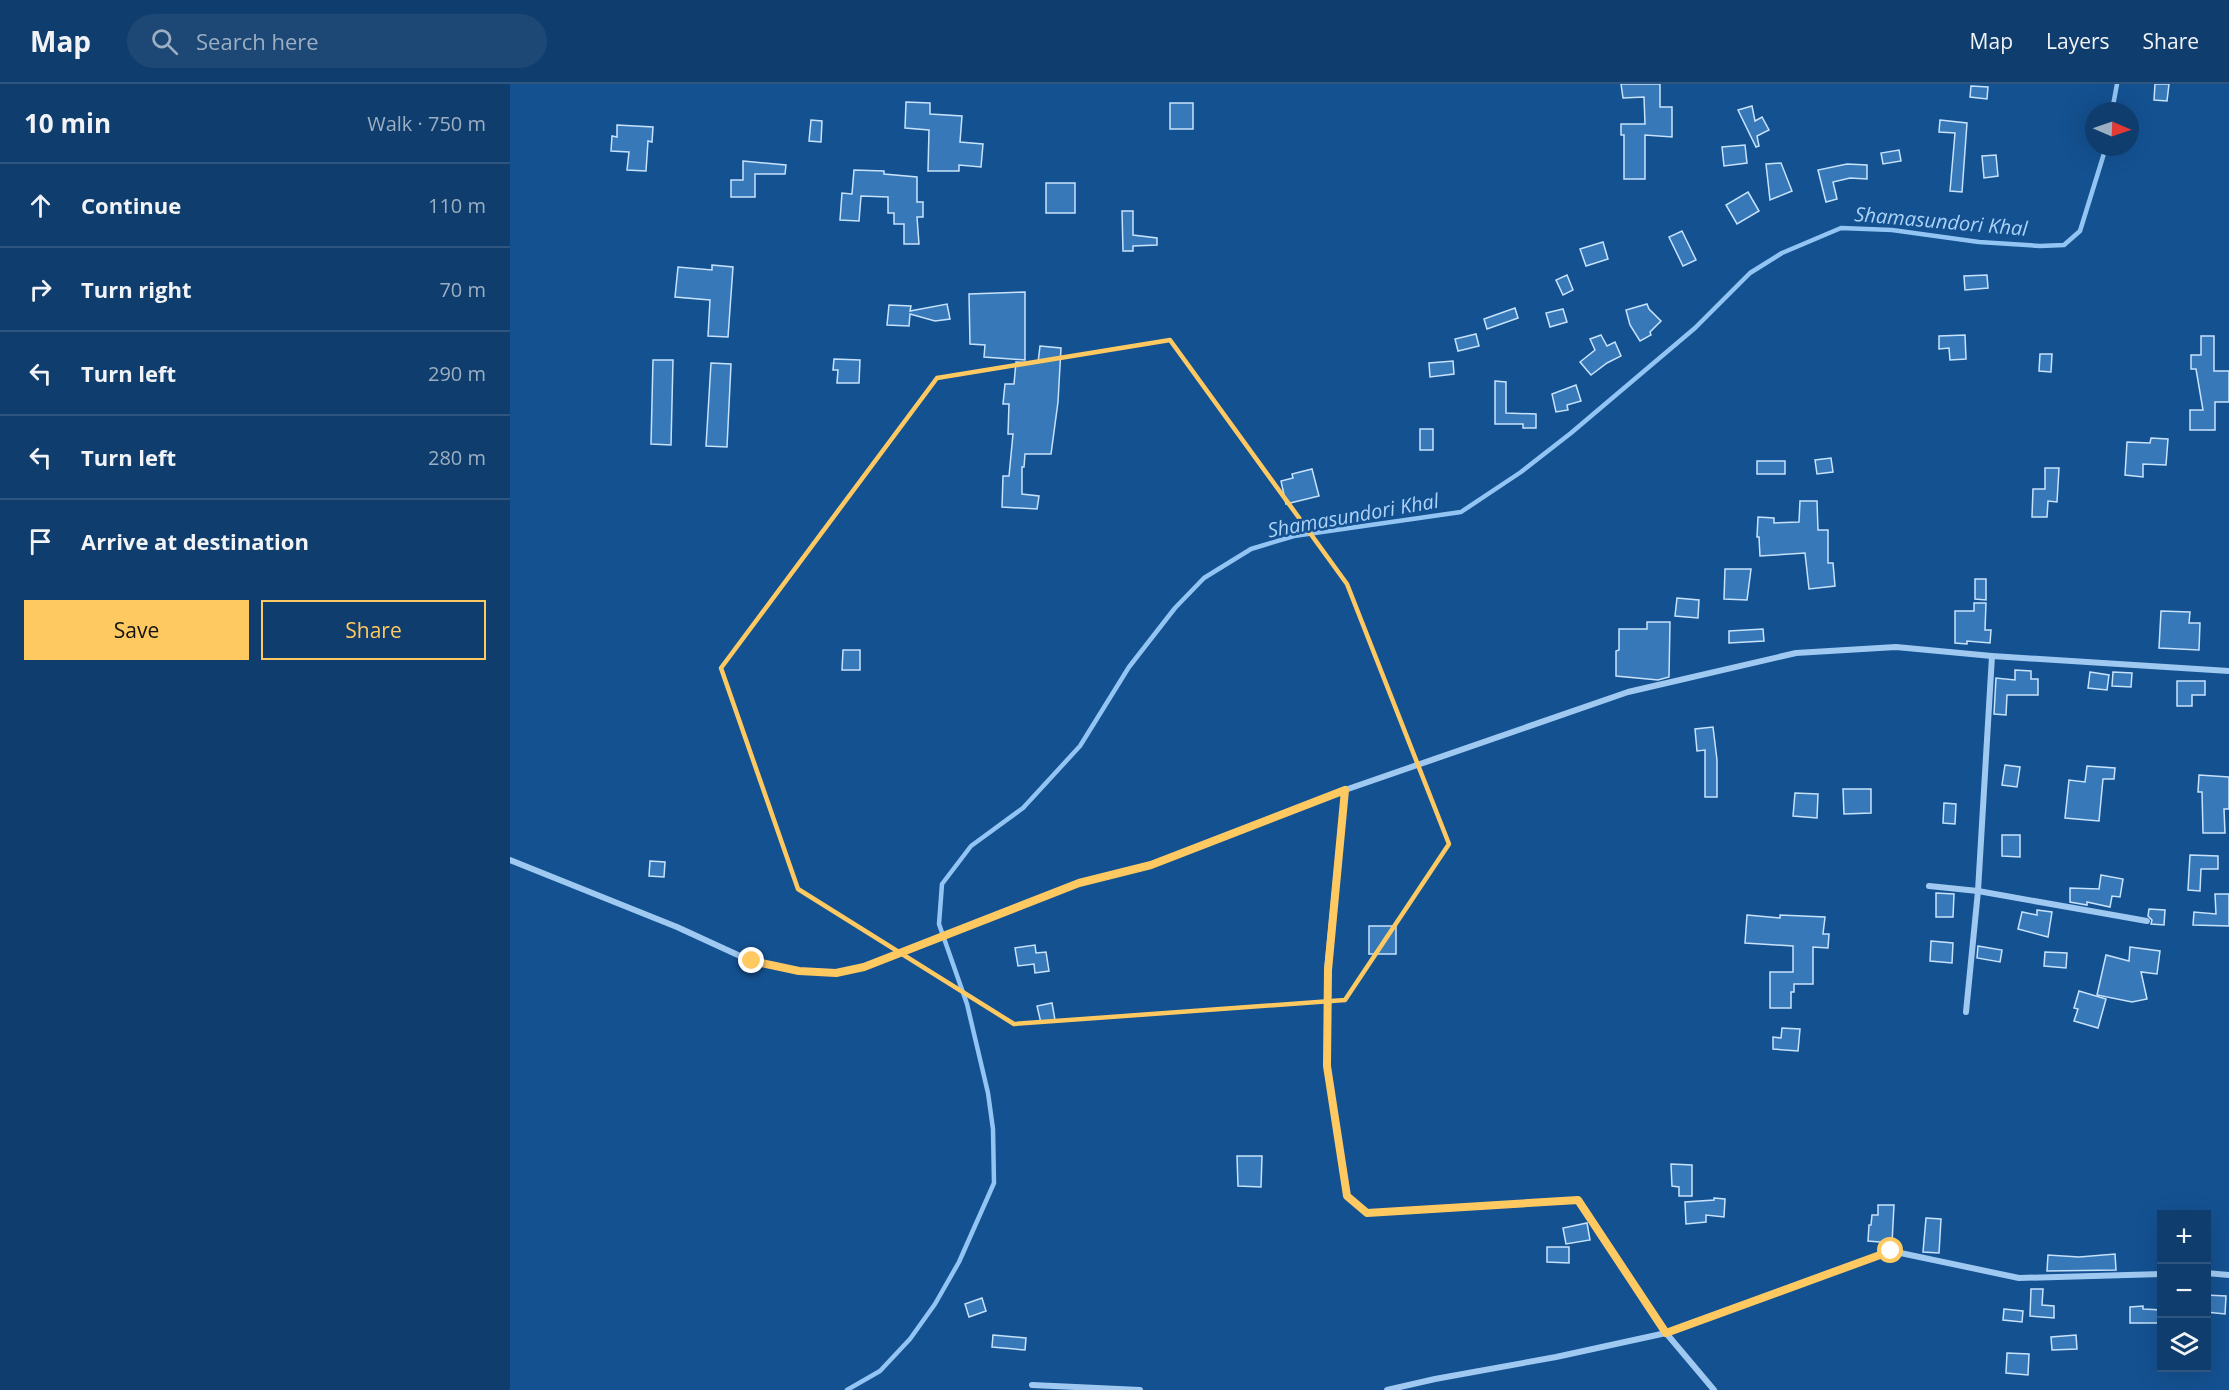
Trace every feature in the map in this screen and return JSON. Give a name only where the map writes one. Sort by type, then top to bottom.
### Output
[{"type":"street","points":[[510,860],[677,927],[752,961],[799,971],[836,973],[864,967],[1079,883],[1151,865],[1345,790],[1628,692],[1796,653],[1896,647],[1992,656],[2229,671]]},
{"type":"street","points":[[1966,1011],[1978,891],[1992,656]]},
{"type":"street","points":[[1345,790],[1328,970],[1327,1066],[1347,1196],[1367,1213],[1578,1200],[1666,1333],[1714,1390]]},
{"type":"street","points":[[1929,886],[1978,891],[2147,921]]},
{"type":"street","points":[[1387,1390],[1666,1333],[1891,1251],[2019,1278],[2157,1274]]},
{"type":"street","points":[[2211,1273],[2229,1275]]},
{"type":"street","points":[[1032,1385],[1140,1390]]},
{"type":"highlighted area","points":[[1170,340],[1347,584],[1449,844],[1345,1000],[1014,1024],[798,889],[721,668],[937,378]]},
{"type":"building","points":[[1621,84],[1660,84],[1660,107],[1672,107],[1672,137],[1645,135],[1645,179],[1624,179],[1624,135],[1621,135],[1621,124],[1645,124],[1644,97],[1623,98]]},
{"type":"building","points":[[2155,84],[2169,84],[2167,101],[2154,100]]},
{"type":"building","points":[[1971,86],[1988,87],[1987,99],[1970,97]]},
{"type":"building","points":[[906,102],[930,103],[930,114],[962,116],[960,142],[983,144],[981,167],[959,165],[959,171],[928,171],[929,130],[905,128]]},
{"type":"building","points":[[1170,103],[1193,103],[1193,129],[1170,129]]},
{"type":"building","points":[[1752,106],[1755,121],[1762,117],[1769,130],[1757,136],[1759,146],[1756,147],[1738,110]]},
{"type":"building","points":[[811,120],[822,121],[821,142],[809,141]]},
{"type":"building","points":[[1940,120],[1967,123],[1962,192],[1950,191],[1955,133],[1939,132]]},
{"type":"building","points":[[617,125],[653,127],[652,142],[648,141],[646,171],[627,170],[629,152],[611,151],[612,136],[617,137]]},
{"type":"building","points":[[1745,145],[1747,163],[1724,166],[1722,147]]},
{"type":"building","points":[[1899,150],[1901,161],[1883,164],[1881,153]]},
{"type":"building","points":[[1996,155],[1998,176],[1984,178],[1982,156]]},
{"type":"building","points":[[743,161],[786,165],[785,174],[755,174],[755,197],[731,197],[731,180],[743,180]]},
{"type":"building","points":[[1781,163],[1792,191],[1770,200],[1766,164]]},
{"type":"building","points":[[1847,164],[1867,165],[1867,179],[1850,178],[1833,182],[1837,199],[1826,202],[1818,170]]},
{"type":"building","points":[[854,170],[884,171],[884,174],[917,177],[917,202],[923,202],[923,217],[917,217],[919,244],[904,244],[904,224],[894,224],[894,213],[888,213],[888,197],[861,196],[859,221],[840,220],[842,193],[852,194]]},
{"type":"building","points":[[1046,183],[1075,183],[1075,213],[1046,213]]},
{"type":"building","points":[[1748,192],[1759,211],[1737,224],[1726,205]]},
{"type":"building","points":[[1122,211],[1133,211],[1133,235],[1157,238],[1157,245],[1133,246],[1133,251],[1123,251]]},
{"type":"building","points":[[1682,231],[1696,260],[1683,266],[1669,237]]},
{"type":"building","points":[[1603,242],[1608,259],[1586,266],[1580,249]]},
{"type":"building","points":[[712,265],[733,267],[728,337],[708,336],[710,300],[675,297],[678,267],[712,270]]},
{"type":"building","points":[[1567,275],[1573,290],[1563,295],[1556,280]]},
{"type":"building","points":[[1987,275],[1988,288],[1965,290],[1964,276]]},
{"type":"building","points":[[1025,292],[1025,360],[984,357],[985,345],[970,344],[969,294]]},
{"type":"building","points":[[947,304],[950,319],[935,321],[910,314],[909,326],[887,325],[889,305],[911,306],[910,311]]},
{"type":"building","points":[[1647,304],[1661,321],[1650,332],[1651,335],[1640,341],[1630,325],[1626,310]]},
{"type":"building","points":[[1515,308],[1518,318],[1487,329],[1484,319]]},
{"type":"building","points":[[1563,309],[1567,322],[1550,327],[1546,313]]},
{"type":"building","points":[[1476,334],[1479,346],[1458,351],[1455,339]]},
{"type":"building","points":[[1601,335],[1607,346],[1615,342],[1621,356],[1591,375],[1580,362],[1595,350],[1590,339]]},
{"type":"building","points":[[1965,335],[1966,359],[1950,360],[1949,348],[1939,349],[1939,336]]},
{"type":"building","points":[[2201,336],[2214,336],[2214,371],[2229,371],[2229,402],[2215,402],[2215,430],[2190,430],[2190,410],[2203,410],[2196,369],[2191,369],[2191,355],[2201,355]]},
{"type":"building","points":[[1040,346],[1061,348],[1058,402],[1051,454],[1025,454],[1024,467],[1022,467],[1022,494],[1039,496],[1037,509],[1002,507],[1003,476],[1009,476],[1013,434],[1008,434],[1009,404],[1003,404],[1005,384],[1014,384],[1016,362],[1038,363]]},
{"type":"building","points":[[2040,354],[2052,354],[2051,372],[2039,371]]},
{"type":"building","points":[[834,359],[860,360],[859,383],[837,383],[838,370],[833,370]]},
{"type":"building","points":[[653,360],[673,360],[671,445],[651,444]]},
{"type":"building","points":[[1453,361],[1454,374],[1430,377],[1429,363]]},
{"type":"building","points":[[711,363],[731,364],[727,447],[706,446]]},
{"type":"building","points":[[1495,381],[1506,382],[1506,413],[1536,414],[1536,428],[1523,428],[1523,424],[1495,424]]},
{"type":"building","points":[[1576,385],[1581,401],[1567,405],[1568,410],[1556,412],[1552,394]]},
{"type":"building","points":[[1420,429],[1433,429],[1433,450],[1420,450]]},
{"type":"building","points":[[2151,438],[2168,439],[2166,465],[2143,464],[2143,477],[2125,475],[2127,442],[2150,443]]},
{"type":"building","points":[[1831,458],[1833,472],[1817,474],[1815,460]]},
{"type":"building","points":[[1757,461],[1785,461],[1785,474],[1757,474]]},
{"type":"building","points":[[2045,468],[2059,468],[2057,502],[2048,501],[2047,517],[2032,517],[2033,489],[2045,489]]},
{"type":"building","points":[[1312,469],[1319,496],[1286,504],[1281,481],[1293,478],[1292,474]]},
{"type":"building","points":[[1800,501],[1817,501],[1818,530],[1828,530],[1828,563],[1833,563],[1835,586],[1809,589],[1805,553],[1760,556],[1759,537],[1757,537],[1758,517],[1774,518],[1774,523],[1799,522]]},
{"type":"building","points":[[1725,569],[1751,569],[1747,600],[1724,599]]},
{"type":"building","points":[[1975,579],[1986,579],[1986,600],[1975,599]]},
{"type":"building","points":[[1677,598],[1699,600],[1698,618],[1675,616]]},
{"type":"building","points":[[1974,603],[1986,603],[1985,630],[1991,630],[1990,643],[1967,641],[1967,644],[1955,643],[1955,611],[1974,611]]},
{"type":"building","points":[[2161,611],[2190,612],[2189,623],[2200,623],[2199,650],[2159,648]]},
{"type":"building","points":[[1647,622],[1670,622],[1669,677],[1658,680],[1616,676],[1619,629],[1647,629]]},
{"type":"building","points":[[1763,629],[1764,641],[1729,643],[1729,631]]},
{"type":"building","points":[[843,650],[860,650],[860,670],[842,670]]},
{"type":"building","points":[[2015,670],[2031,671],[2031,679],[2038,679],[2038,695],[2007,695],[2006,715],[1994,714],[1996,678],[2015,680]]},
{"type":"building","points":[[2090,672],[2109,675],[2107,690],[2088,688]]},
{"type":"building","points":[[2113,672],[2132,673],[2131,687],[2112,686]]},
{"type":"building","points":[[2177,681],[2205,681],[2205,695],[2192,695],[2192,706],[2177,706]]},
{"type":"building","points":[[1713,727],[1717,760],[1717,797],[1705,797],[1705,750],[1697,751],[1695,729]]},
{"type":"building","points":[[2005,765],[2020,767],[2017,787],[2002,785]]},
{"type":"building","points":[[2087,766],[2115,768],[2114,779],[2103,779],[2099,821],[2065,818],[2069,780],[2085,782]]},
{"type":"building","points":[[2199,775],[2229,777],[2229,809],[2224,809],[2225,833],[2203,833],[2202,792],[2198,792]]},
{"type":"building","points":[[1843,789],[1871,789],[1871,813],[1844,814]]},
{"type":"building","points":[[1795,793],[1818,794],[1817,818],[1793,816]]},
{"type":"building","points":[[1944,803],[1956,804],[1955,824],[1943,823]]},
{"type":"building","points":[[2002,835],[2020,835],[2020,857],[2002,856]]},
{"type":"building","points":[[2190,855],[2218,856],[2218,869],[2201,869],[2200,891],[2188,890]]},
{"type":"building","points":[[650,861],[665,862],[664,877],[649,876]]},
{"type":"building","points":[[2101,875],[2123,879],[2120,897],[2112,896],[2110,907],[2087,902],[2087,905],[2070,902],[2070,888],[2099,889]]},
{"type":"building","points":[[1936,893],[1954,894],[1953,917],[1936,917]]},
{"type":"building","points":[[2215,894],[2229,894],[2229,926],[2193,925],[2194,912],[2216,914]]},
{"type":"building","points":[[2149,909],[2165,910],[2164,925],[2151,924],[2152,920],[2148,916]]},
{"type":"building","points":[[2037,910],[2052,912],[2048,937],[2018,929],[2022,912],[2037,915]]},
{"type":"building","points":[[1747,915],[1780,918],[1780,915],[1825,917],[1823,934],[1829,934],[1828,948],[1813,947],[1813,984],[1794,984],[1794,992],[1791,992],[1791,1008],[1770,1008],[1770,972],[1793,972],[1793,946],[1745,943]]},
{"type":"building","points":[[1369,926],[1396,926],[1396,954],[1369,954]]},
{"type":"building","points":[[1931,941],[1953,943],[1952,963],[1930,961]]},
{"type":"building","points":[[1035,945],[1036,953],[1046,952],[1049,971],[1035,973],[1034,964],[1018,966],[1015,948]]},
{"type":"building","points":[[1978,946],[2002,950],[2000,962],[1977,958]]},
{"type":"building","points":[[2130,947],[2160,951],[2157,974],[2141,972],[2147,999],[2132,1002],[2097,995],[2106,955],[2129,961]]},
{"type":"building","points":[[2045,952],[2067,953],[2066,968],[2044,966]]},
{"type":"building","points":[[2079,991],[2106,999],[2098,1028],[2074,1021],[2078,1009],[2074,1008]]},
{"type":"building","points":[[1052,1003],[1055,1020],[1041,1023],[1037,1006]]},
{"type":"building","points":[[1782,1028],[1800,1029],[1798,1051],[1773,1049],[1773,1037],[1781,1038]]},
{"type":"building","points":[[1237,1156],[1262,1156],[1261,1187],[1238,1186]]},
{"type":"building","points":[[1671,1164],[1692,1165],[1692,1196],[1679,1196],[1679,1187],[1672,1186]]},
{"type":"building","points":[[1714,1198],[1725,1199],[1724,1217],[1706,1215],[1706,1222],[1686,1224],[1685,1202],[1714,1200]]},
{"type":"building","points":[[1878,1205],[1894,1205],[1892,1243],[1868,1241],[1869,1225],[1871,1225],[1872,1215],[1878,1215]]},
{"type":"building","points":[[1926,1218],[1941,1219],[1939,1253],[1923,1252]]},
{"type":"building","points":[[1587,1223],[1590,1240],[1566,1244],[1563,1228]]},
{"type":"building","points":[[1547,1247],[1569,1247],[1569,1263],[1547,1262]]},
{"type":"building","points":[[2115,1254],[2116,1270],[2047,1271],[2048,1255],[2079,1257]]},
{"type":"building","points":[[2031,1289],[2043,1289],[2042,1305],[2054,1306],[2054,1318],[2030,1316]]},
{"type":"building","points":[[2211,1295],[2226,1296],[2225,1314],[2211,1313]]},
{"type":"building","points":[[982,1298],[986,1311],[969,1317],[965,1304]]},
{"type":"building","points":[[2143,1306],[2143,1309],[2157,1310],[2157,1323],[2130,1323],[2130,1307]]},
{"type":"building","points":[[2004,1309],[2023,1311],[2022,1322],[2003,1320]]},
{"type":"building","points":[[993,1335],[1026,1338],[1025,1350],[992,1347]]},
{"type":"building","points":[[2076,1335],[2077,1349],[2052,1350],[2051,1337]]},
{"type":"building","points":[[2007,1353],[2029,1354],[2028,1375],[2006,1373]]},
{"type":"waterway","name":"Shamasundori Khal","points":[[2114,102],[2117,84]]},
{"type":"waterway","name":"Shamasundori Khal","points":[[847,1390],[880,1371],[910,1339],[935,1304],[959,1262],[994,1183],[993,1129],[988,1093],[967,1004],[939,924],[942,884],[971,846],[1023,808],[1080,746],[1129,667],[1175,608],[1204,578],[1251,549],[1294,536],[1461,512],[1521,472],[1571,433],[1695,328],[1750,273],[1782,253],[1841,228],[1892,230],[1979,242],[2040,246],[2064,245],[2080,231],[2103,156]]},
{"type":"route","points":[[752,961],[799,971],[836,973],[864,967],[1079,883],[1151,865],[1345,790],[1328,970],[1327,1066],[1347,1196],[1367,1213],[1578,1200],[1666,1333],[1891,1251]]}]
